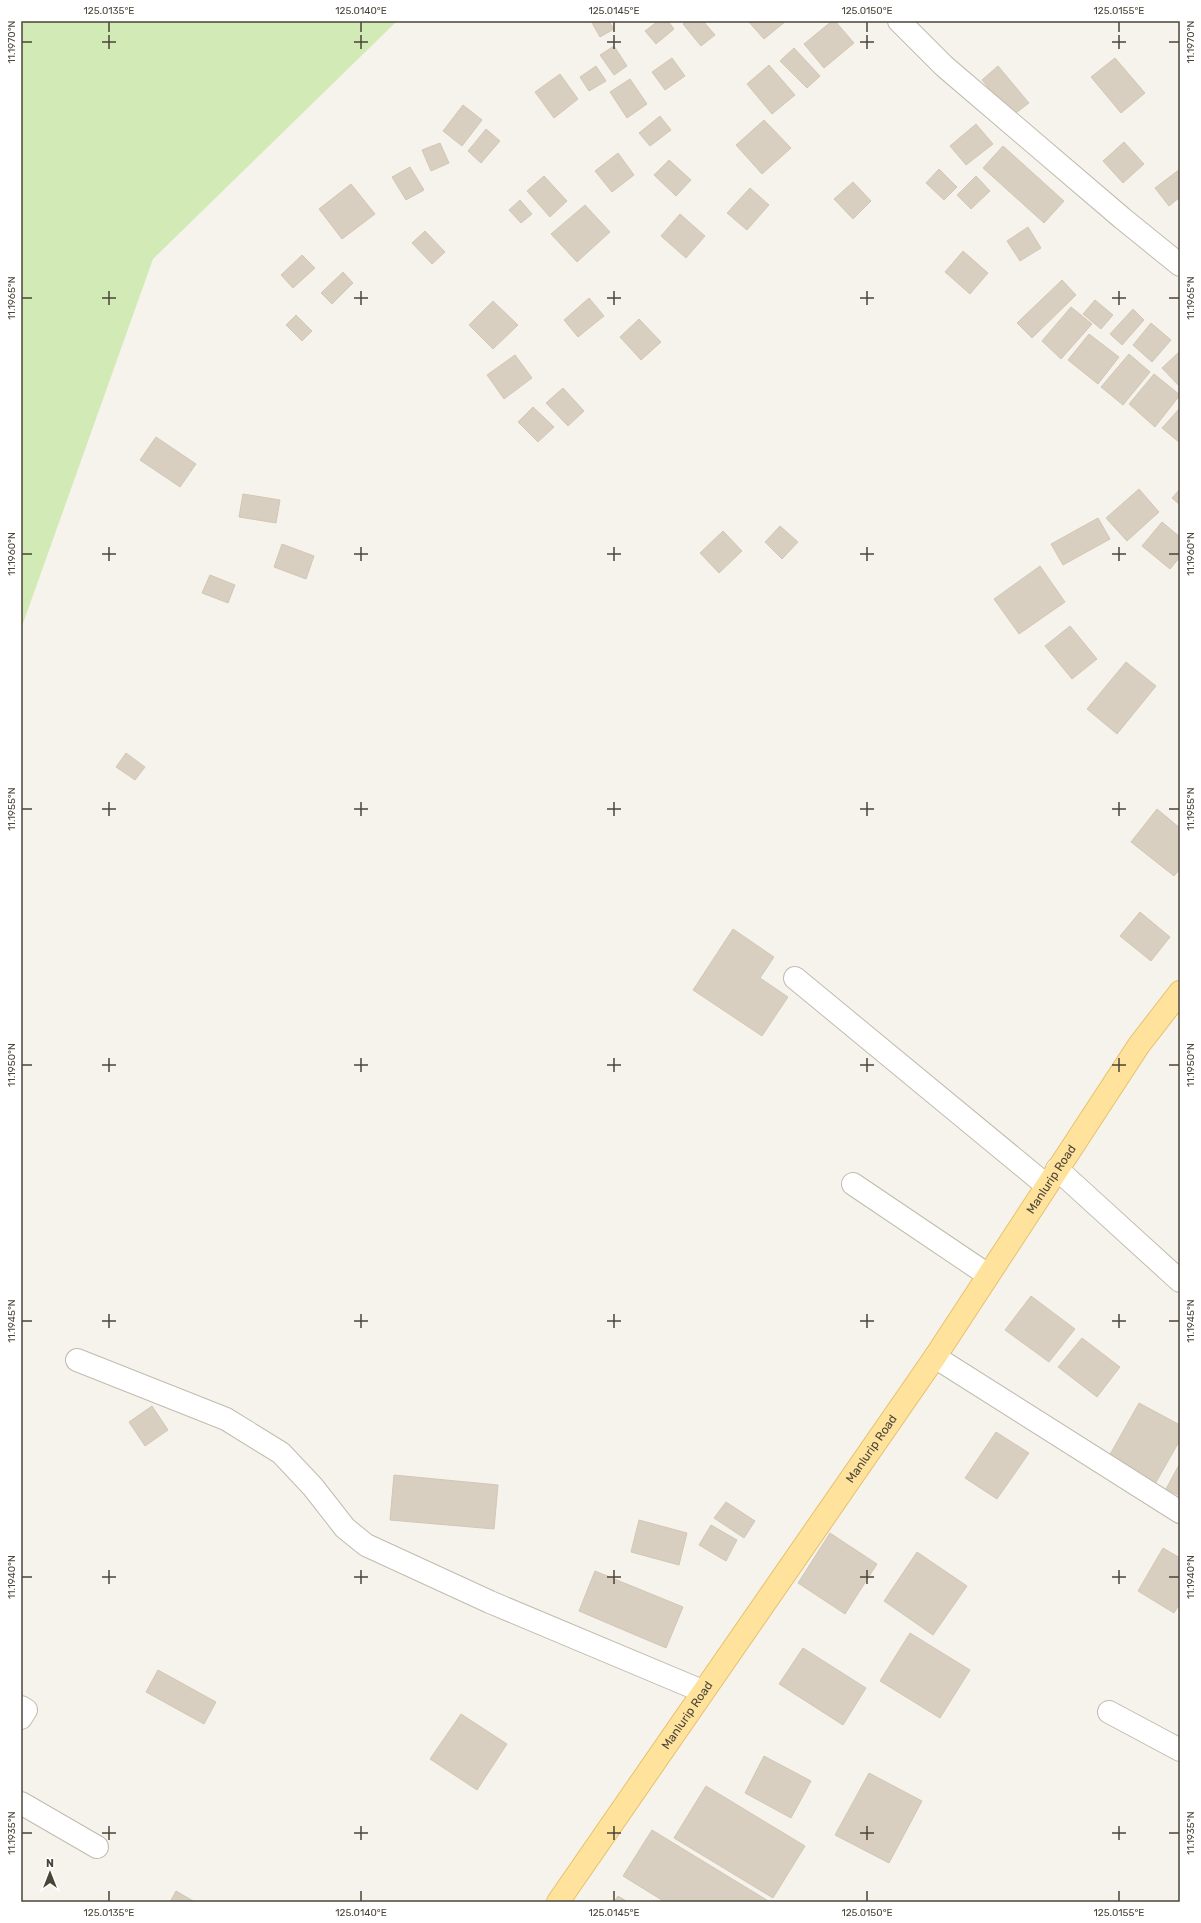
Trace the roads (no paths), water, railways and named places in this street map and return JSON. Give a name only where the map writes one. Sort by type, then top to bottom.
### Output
[{"type":"main road","name":"Manlurip Road","points":[[558,1902],[702,1691],[934,1357],[1139,1045],[1180,992]]},
{"type":"street","points":[[899,21],[944,66],[1122,218],[1180,265]]},
{"type":"street","points":[[795,978],[1052,1177],[1180,1281]]},
{"type":"street","points":[[853,1184],[988,1275]]},
{"type":"street","points":[[934,1357],[1180,1512]]},
{"type":"street","points":[[77,1360],[226,1419],[281,1453],[314,1487],[345,1528],[366,1546],[490,1602],[702,1691]]},
{"type":"street","points":[[21,1707],[26,1710],[21,1718]]},
{"type":"street","points":[[1109,1712],[1180,1750]]},
{"type":"street","points":[[21,1803],[97,1848]]}]
